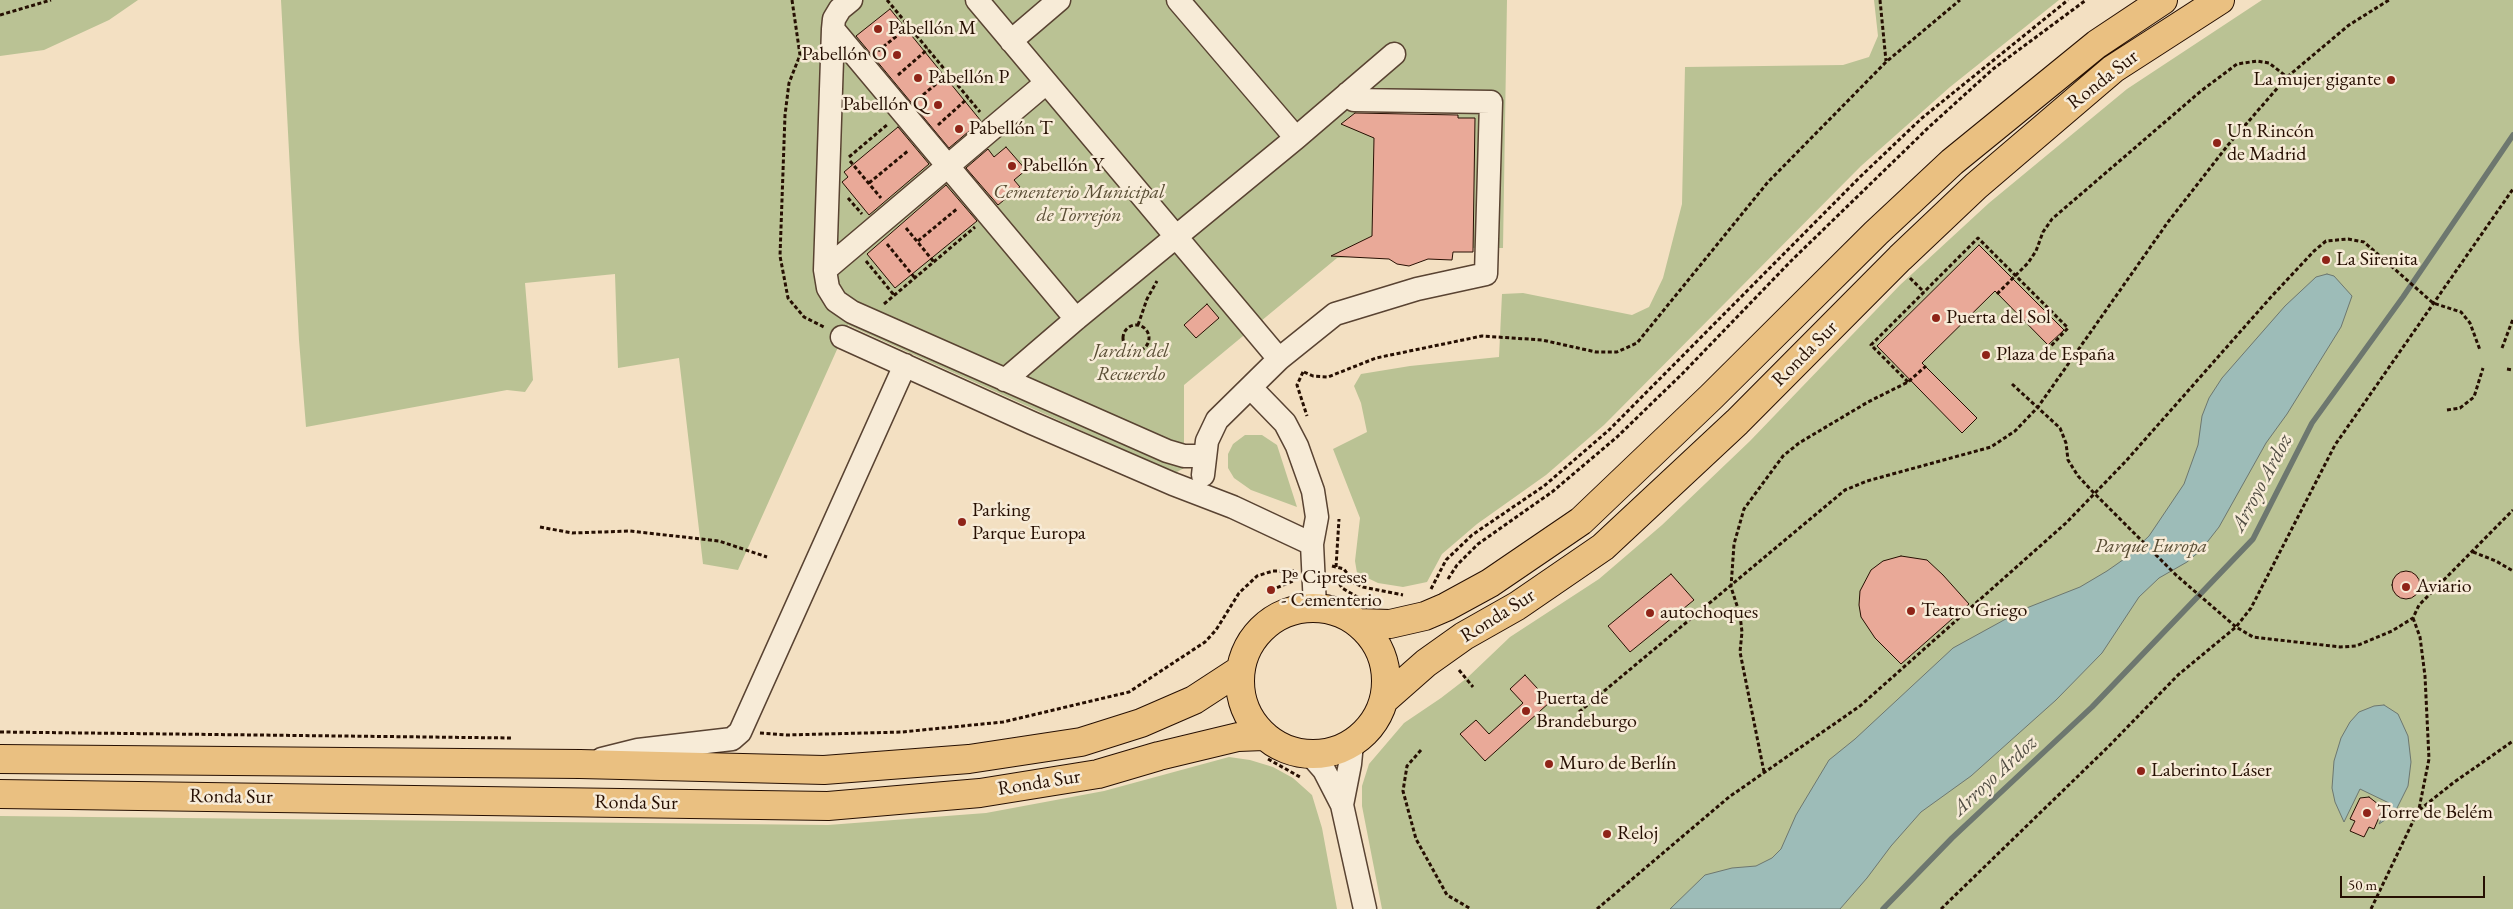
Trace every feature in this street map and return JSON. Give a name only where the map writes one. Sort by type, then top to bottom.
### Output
[{"type":"main road","name":"Ronda Sur","points":[[2163,0],[2096,44],[1952,162],[1876,233],[1711,397],[1581,521],[1490,583],[1425,616],[1390,624],[1363,612],[1338,612],[1315,607],[1294,610],[1268,623],[1258,632],[1246,650],[1240,670],[1241,694],[1249,717],[1264,736],[1286,749],[1310,754],[1332,752],[1352,743],[1372,724],[1384,700],[1426,663],[1464,636],[1517,606],[1603,547],[1737,422],[1900,258],[1976,186],[2113,68],[2220,0]]},
{"type":"main road","name":"Ronda Sur","points":[[1363,612],[1386,672],[1384,700]]},
{"type":"main road","name":"Ronda Sur","points":[[0,759],[580,764],[824,770],[969,759],[1081,742],[1142,723],[1194,700],[1240,670]]},
{"type":"main road","name":"Ronda Sur","points":[[0,794],[828,806],[980,793],[1098,774],[1159,756],[1229,739],[1264,736]]},
{"type":"street","points":[[851,0],[840,9],[834,19],[833,29],[825,270],[828,288],[836,301],[852,312],[872,321],[1204,466],[1207,441],[1217,420],[1279,359],[1335,314],[1417,289],[1486,274],[1490,102],[1354,100],[1348,93]]},
{"type":"street","points":[[976,0],[1279,359]]},
{"type":"street","points":[[1011,41],[1059,0]]},
{"type":"street","points":[[1178,0],[1296,138]]},
{"type":"street","points":[[833,29],[1076,319]]},
{"type":"street","points":[[1005,380],[1394,54]]},
{"type":"street","points":[[825,270],[1046,83]]},
{"type":"street","points":[[842,337],[1159,478],[1232,507],[1321,559]]},
{"type":"street","points":[[580,764],[638,750],[732,738],[740,732],[905,365]]},
{"type":"street","points":[[1250,388],[1285,423],[1297,446],[1312,491],[1317,517],[1321,559],[1315,607]]},
{"type":"street","points":[[1342,806],[1352,743]]},
{"type":"street","points":[[1310,754],[1324,770],[1342,806],[1365,909]]},
{"type":"path","points":[[0,15],[51,0]]},
{"type":"path","points":[[792,0],[800,54],[789,83],[785,115],[780,256],[788,298],[804,316],[842,337]]},
{"type":"path","points":[[887,0],[993,128]]},
{"type":"path","points":[[1880,0],[1886,62]]},
{"type":"path","points":[[1279,359],[1313,376],[1328,377],[1376,358],[1482,336],[1542,340],[1596,352],[1617,352],[1637,343],[1768,182],[1886,62],[1960,0]]},
{"type":"path","points":[[1422,593],[1431,588],[1446,560],[1472,535],[1544,486],[1609,430],[1840,197],[1922,118],[2068,0]]},
{"type":"path","points":[[1444,587],[1457,565],[1478,544],[1552,492],[1617,437],[1683,373],[1798,254],[1929,127],[1993,69],[2086,0]]},
{"type":"path","points":[[1579,712],[1845,490],[1867,481],[1991,447],[2015,431],[2038,407],[2168,222],[2228,145],[2287,77],[2349,25],[2389,0]]},
{"type":"path","points":[[862,64],[909,26]]},
{"type":"path","points":[[882,88],[928,49]]},
{"type":"path","points":[[1997,294],[2028,263],[2036,251],[2043,232],[2052,219],[2194,98],[2237,64],[2257,61],[2269,63],[2287,77]]},
{"type":"path","points":[[1941,909],[2109,746],[2178,675],[2236,627],[2251,608],[2335,445],[2513,190]]},
{"type":"path","points":[[918,241],[972,196]]},
{"type":"path","points":[[872,321],[876,311],[989,216]]},
{"type":"path","points":[[1908,382],[1871,345],[1978,238],[2068,328],[2050,347]]},
{"type":"path","points":[[1597,909],[1640,874],[1702,818],[1764,772],[1860,706],[2066,523],[2126,461],[2271,297],[2314,251],[2326,241],[2348,239],[2364,242],[2433,303],[2461,312],[2470,323],[2480,350]]},
{"type":"path","points":[[853,246],[894,295]]},
{"type":"path","points":[[1905,272],[1924,292]]},
{"type":"path","points":[[1138,325],[1148,333],[1149,340],[1146,346],[1134,351],[1124,343],[1123,336],[1126,330],[1138,325],[1147,299],[1160,277]]},
{"type":"path","points":[[2502,348],[2513,319]]},
{"type":"path","points":[[1764,772],[1740,652],[1742,632],[1740,615],[1731,587],[1734,544],[1744,510],[1783,456],[1820,430],[1908,382],[1926,366]]},
{"type":"path","points":[[2448,410],[2460,408],[2468,404],[2478,389],[2483,368]]},
{"type":"path","points":[[2507,369],[2513,370]]},
{"type":"path","points":[[1303,372],[1297,385],[1308,418]]},
{"type":"path","points":[[2012,384],[2060,428],[2066,443],[2068,460],[2078,476],[2094,493],[2212,607],[2236,627],[2253,637],[2340,648],[2356,646],[2372,640],[2413,618],[2419,606],[2513,510]]},
{"type":"path","points":[[740,732],[787,736],[902,732],[994,723],[1129,692],[1205,642],[1216,630],[1239,593],[1257,576],[1273,571],[1298,571],[1321,559],[1340,514]]},
{"type":"path","points":[[540,527],[572,534],[630,531],[719,540],[747,548],[767,557]]},
{"type":"path","points":[[2472,552],[2496,560],[2513,571]]},
{"type":"path","points":[[1321,559],[1342,588],[1360,598],[1363,612]]},
{"type":"path","points":[[1321,559],[1344,568],[1354,583],[1363,587],[1399,596],[1407,595]]},
{"type":"path","points":[[2372,909],[2418,810],[2429,759],[2425,676],[2420,637],[2413,618]]},
{"type":"path","points":[[1459,670],[1473,687]]},
{"type":"path","points":[[0,732],[522,738]]},
{"type":"path","points":[[2418,810],[2452,783],[2513,741]]},
{"type":"path","points":[[1421,750],[1408,766],[1403,791],[1416,840],[1447,895],[1471,909]]},
{"type":"green space","points":[[0,0],[138,0],[109,20],[44,50],[0,56]]},
{"type":"green space","points":[[281,0],[1507,0],[1503,248],[1473,248],[1457,112],[1360,110],[1346,120],[1374,138],[1372,236],[1346,249],[1351,257],[1337,258],[1184,385],[1184,468],[1175,473],[848,325],[738,570],[703,564],[679,358],[618,368],[615,274],[525,283],[533,380],[525,392],[507,390],[306,427],[299,340]]},
{"type":"green space","points":[[1874,0],[2059,0],[1950,87],[1861,166],[1604,425],[1546,475],[1477,524],[1442,554],[1427,582],[1403,587],[1378,583],[1357,573],[1355,561],[1360,518],[1333,449],[1367,432],[1361,403],[1354,386],[1361,374],[1410,366],[1499,357],[1502,294],[1523,293],[1632,315],[1649,307],[1663,278],[1682,204],[1685,67],[1843,65],[1869,57],[1878,36]]},
{"type":"green space","name":"Parque Europa","points":[[2262,0],[2513,0],[2513,909],[1382,909],[1362,806],[1362,786],[1369,764],[1404,723],[1467,678],[1510,637],[1599,579],[1662,525],[1750,441],[1900,285],[1989,203],[2127,89]]},
{"type":"green space","points":[[1245,435],[1262,435],[1277,445],[1297,507],[1251,490],[1234,478],[1228,468],[1228,454],[1233,444]]},
{"type":"green space","points":[[1229,757],[1250,760],[1273,767],[1293,778],[1312,795],[1322,828],[1337,909],[0,909],[0,816],[828,825],[986,813],[1104,791]]},
{"type":"water","points":[[2327,274],[2334,276],[2352,296],[2341,327],[2287,414],[2266,443],[2219,527],[2201,550],[2187,562],[2159,578],[2139,597],[2102,653],[2056,700],[1971,776],[1921,812],[1840,909],[1670,909],[1705,875],[1732,868],[1756,866],[1772,858],[1781,849],[1796,815],[1829,760],[1855,739],[1953,648],[2024,609],[2080,587],[2127,557],[2149,536],[2184,484],[2198,445],[2202,416],[2209,398],[2222,378],[2285,306],[2316,277]]},
{"type":"water","points":[[2384,705],[2398,714],[2408,736],[2411,762],[2408,786],[2396,810],[2393,809],[2388,814],[2391,816],[2379,824],[2389,803],[2360,789],[2344,822],[2335,802],[2332,788],[2334,761],[2341,738],[2350,722],[2359,712],[2374,706]]},
{"type":"building","points":[[890,9],[981,121],[949,148],[856,36]]},
{"type":"building","points":[[1355,113],[1458,115],[1458,118],[1475,118],[1473,252],[1453,252],[1452,260],[1428,259],[1409,266],[1397,264],[1389,259],[1331,256],[1372,236],[1374,138],[1341,124]]},
{"type":"building","points":[[898,127],[929,164],[869,215],[842,182],[848,177],[844,172]]},
{"type":"building","points":[[1006,147],[1026,170],[1014,180],[1020,187],[998,205],[966,168],[988,149],[994,157]]},
{"type":"building","points":[[946,185],[977,221],[895,288],[867,254]]},
{"type":"building","name":"Puerta del Sol","points":[[1979,245],[2064,330],[2048,345],[1995,291],[1922,363],[1977,418],[1962,433],[1877,346]]},
{"type":"building","points":[[1207,304],[1219,318],[1196,338],[1184,325]]},
{"type":"building","name":"Teatro Griego","points":[[1901,556],[1927,560],[1969,604],[1901,664],[1875,638],[1861,617],[1859,605],[1860,591],[1871,570],[1883,561]]},
{"type":"building","name":"Aviario","points":[[2406,571],[2416,575],[2420,585],[2416,595],[2406,599],[2396,595],[2392,585],[2396,575]]},
{"type":"building","name":"autochoques","points":[[1671,574],[1694,600],[1630,652],[1608,626]]},
{"type":"building","name":"Puerta de Brandeburgo","points":[[1525,675],[1550,702],[1485,761],[1460,734],[1476,720],[1489,734],[1523,703],[1510,689]]},
{"type":"building","name":"Torre de Belém","points":[[2369,797],[2383,808],[2374,829],[2369,827],[2364,837],[2350,831],[2355,821],[2350,819],[2360,798]]},
{"type":"waterway","name":"Arroyo Ardoz","points":[[1883,909],[1952,838],[2092,707],[2253,539],[2312,423],[2403,297],[2513,135]]},
{"type":"place","name":"Pabellón M","points":[[878,29]]},
{"type":"place","name":"Pabellón O","points":[[897,55]]},
{"type":"place","name":"Pabellón P","points":[[918,78]]},
{"type":"place","name":"La mujer gigante","points":[[2391,80]]},
{"type":"place","name":"Pabellón Q","points":[[938,105]]},
{"type":"place","name":"Pabellón T","points":[[959,129]]},
{"type":"place","name":"Un Rincón de Madrid","points":[[2217,143]]},
{"type":"place","name":"Pabellón Y","points":[[1012,166]]},
{"type":"place","name":"La Sirenita","points":[[2326,260]]},
{"type":"place","name":"Puerta del Sol","points":[[1936,318]]},
{"type":"place","name":"Plaza de España","points":[[1986,355]]},
{"type":"place","name":"Parking Parque Europa","points":[[962,522]]},
{"type":"place","name":"Aviario","points":[[2406,587]]},
{"type":"place","name":"Pº Cipreses - Cementerio","points":[[1271,590]]},
{"type":"place","name":"Teatro Griego","points":[[1911,611]]},
{"type":"place","name":"autochoques","points":[[1650,613]]},
{"type":"place","name":"Puerta de Brandeburgo","points":[[1526,711]]},
{"type":"place","name":"Muro de Berlín","points":[[1549,764]]},
{"type":"place","name":"Laberinto Láser","points":[[2141,771]]},
{"type":"place","name":"Torre de Belém","points":[[2367,813]]},
{"type":"place","name":"Reloj","points":[[1607,834]]},
{"type":"park label","name":"Cementerio Municipal de Torrejón","points":[[1079,204]]},
{"type":"park label","name":"Jardín del Recuerdo","points":[[1131,364]]}]
